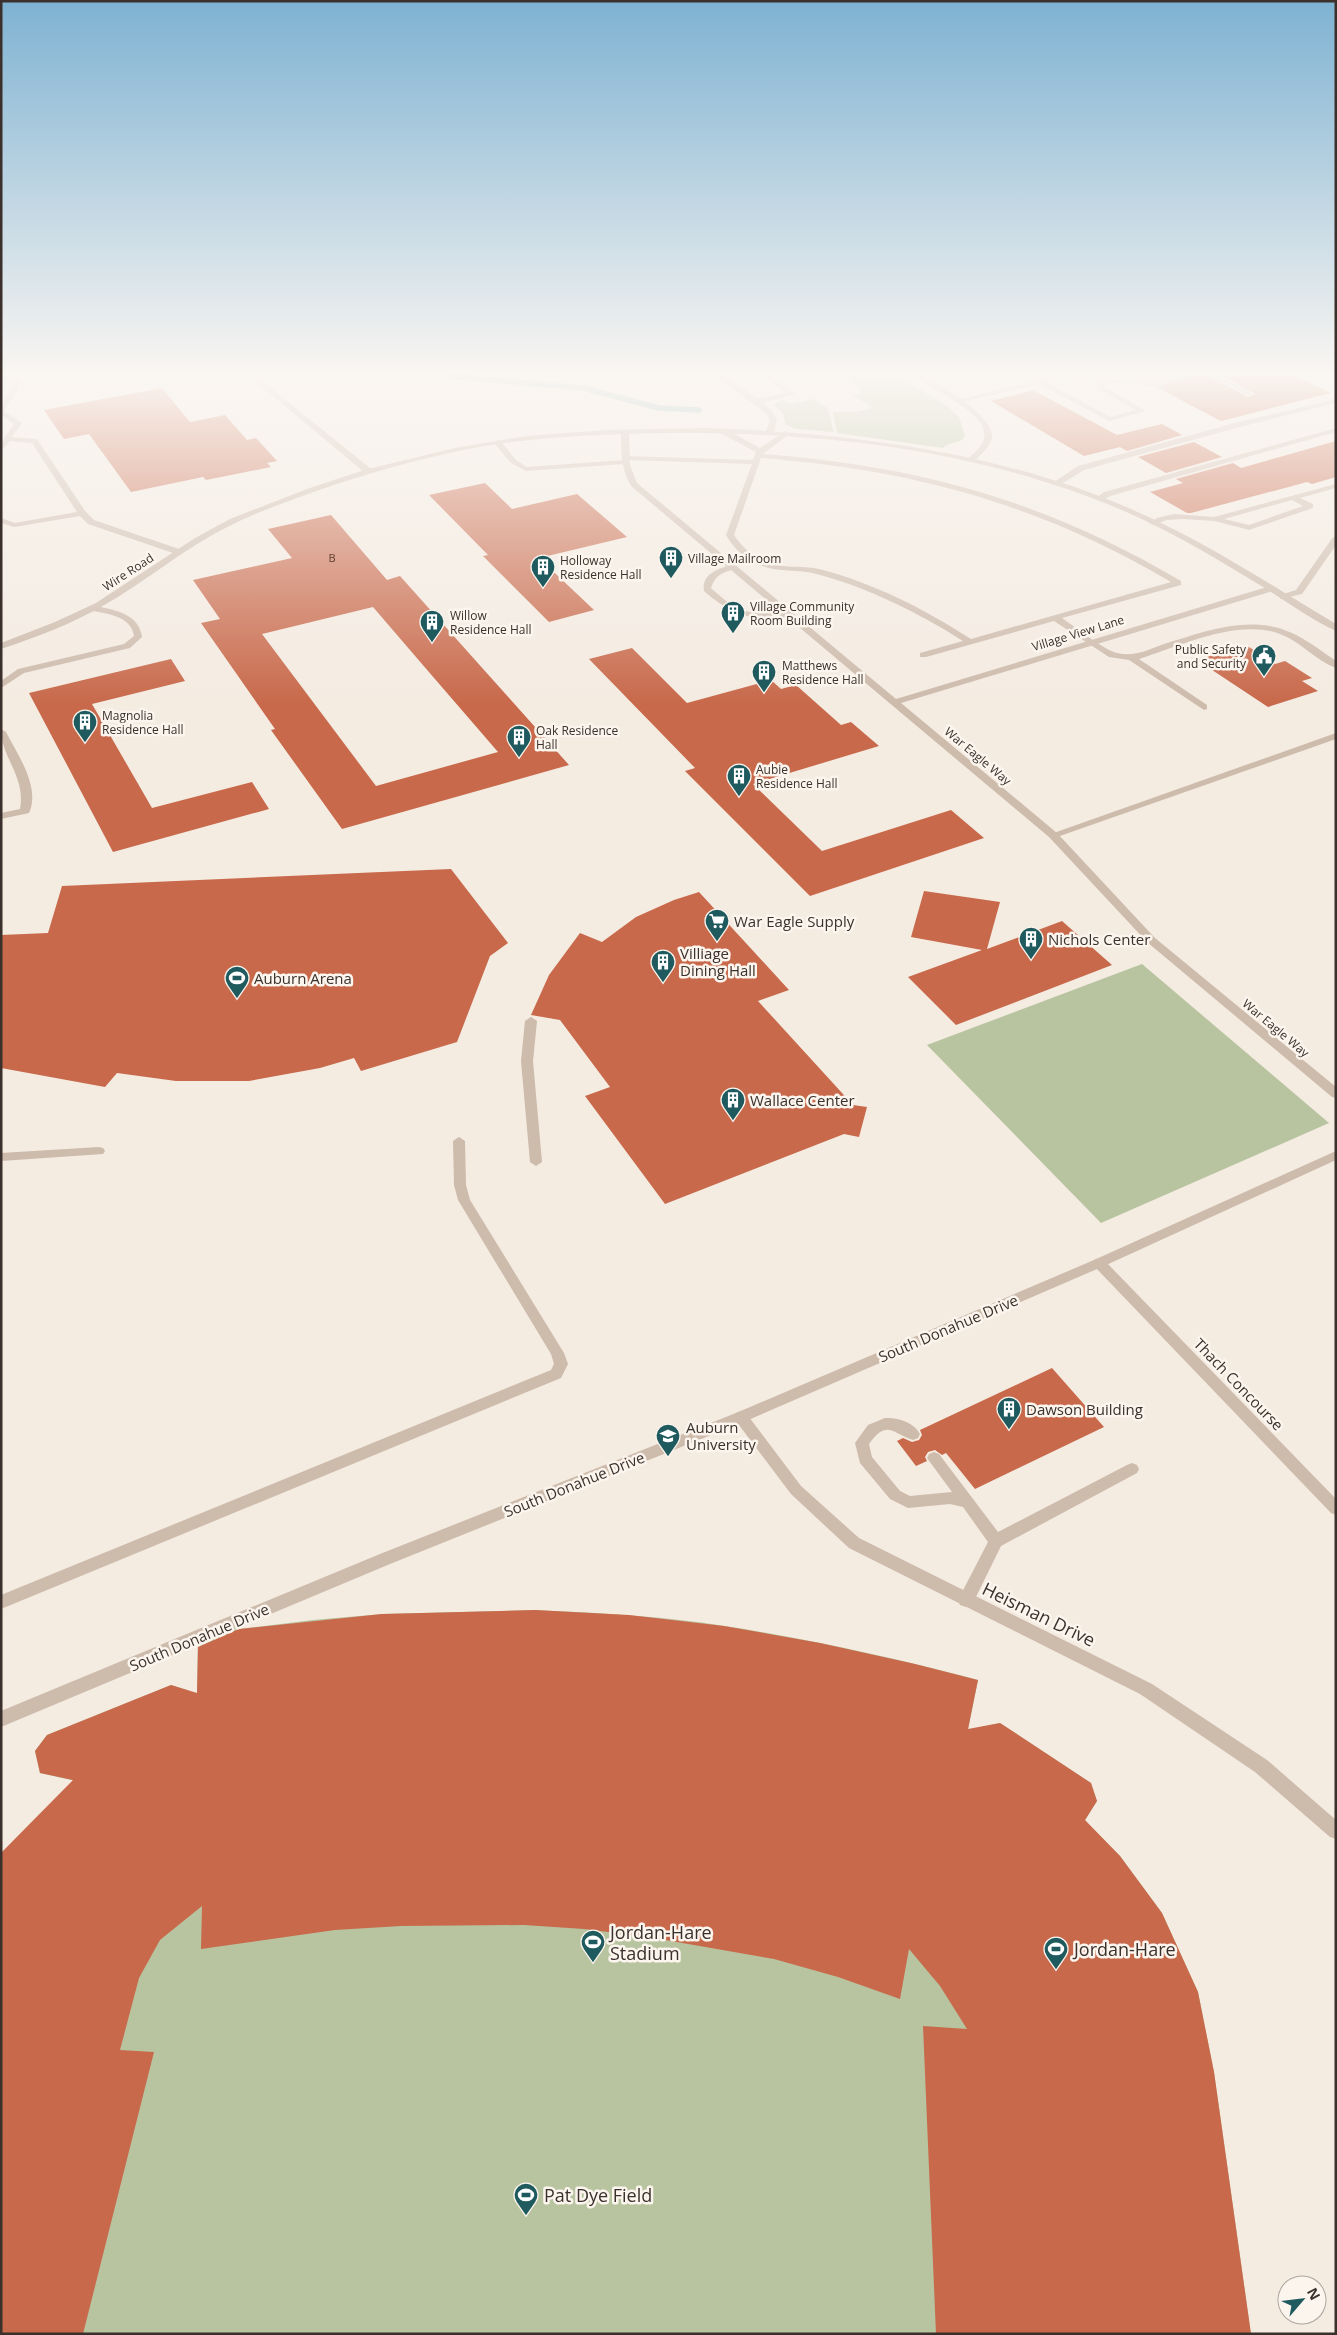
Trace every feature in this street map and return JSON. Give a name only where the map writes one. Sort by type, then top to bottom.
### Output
[{"type":"street","points":[[63,485],[82,513],[91,522],[178,552]]},
{"type":"street","name":"Wire Road","points":[[1,646],[60,624],[92,608],[201,537],[247,514],[324,485]]},
{"type":"street","name":"War Eagle Way","points":[[635,485],[1053,835],[1151,940],[1336,1094]]},
{"type":"street","points":[[748,485],[730,535],[734,542],[758,562],[807,568],[882,592],[916,608],[968,641]]},
{"type":"street","points":[[923,654],[1178,583],[1144,562],[1078,528],[1007,502],[945,485]]},
{"type":"street","name":"Wire Road","points":[[1059,485],[1099,498],[1153,523],[1336,628]]},
{"type":"street","points":[[1099,498],[1139,485]]},
{"type":"street","points":[[1153,523],[1162,516],[1196,520],[1214,518],[1336,486]]},
{"type":"street","points":[[1214,518],[1249,528],[1310,506],[1293,498]]},
{"type":"street","points":[[1,520],[14,525],[82,513]]},
{"type":"street","points":[[1283,597],[1299,592],[1336,539]]},
{"type":"street","points":[[732,567],[718,571],[709,577],[707,589],[726,607],[741,614],[762,616],[788,614]]},
{"type":"street","name":"Village View Lane","points":[[894,702],[1270,589]]},
{"type":"street","points":[[1,685],[21,671],[127,646],[138,637],[138,630],[131,620],[92,608]]},
{"type":"street","points":[[1054,617],[1112,655],[1132,658],[1231,628],[1259,626],[1284,633],[1336,664]]},
{"type":"street","points":[[1132,658],[1204,707]]},
{"type":"street","points":[[1,732],[26,783],[29,799],[25,811],[1,816]]},
{"type":"street","points":[[1053,835],[1336,736]]},
{"type":"street","points":[[531,1021],[527,1062],[536,1162]]},
{"type":"street","points":[[1,1602],[556,1374],[561,1364],[557,1353],[464,1200],[460,1185],[460,1141]]},
{"type":"street","points":[[1,1157],[99,1151]]},
{"type":"street","name":"South Donahue Drive","points":[[1,1719],[385,1559],[741,1417],[1099,1263],[1336,1154]]},
{"type":"street","name":"Thach Concourse","points":[[1099,1263],[1336,1509]]},
{"type":"street","name":"Heisman Drive","points":[[741,1417],[796,1490],[854,1543],[1146,1689],[1261,1766],[1336,1831]]},
{"type":"street","points":[[913,1434],[901,1424],[885,1423],[870,1430],[862,1443],[865,1458],[895,1495],[908,1502],[950,1498],[968,1501]]},
{"type":"street","points":[[934,1458],[968,1501],[996,1541]]},
{"type":"street","points":[[966,1600],[996,1541],[1132,1469]]},
{"type":"green space","points":[[1142,964],[1329,1123],[1101,1223],[927,1045]]},
{"type":"green space","name":"Jordan-Hare Stadium","points":[[535,1610],[654,1617],[725,1626],[852,1650],[978,1680],[965,1745],[971,1746],[981,1727],[1000,1723],[1091,1783],[1097,1801],[1079,1830],[1093,1829],[1120,1856],[1162,1913],[1198,1992],[1214,2072],[1251,2334],[1,2334],[1,1854],[49,1805],[80,1782],[40,1773],[35,1751],[47,1735],[171,1685],[187,1690],[197,1698],[198,1634],[382,1614]]},
{"type":"building","points":[[126,485],[165,485],[131,492]]},
{"type":"building","points":[[476,485],[487,485],[512,509],[577,494],[627,537],[539,558],[594,610],[549,622],[483,556],[488,555],[429,495]]},
{"type":"building","points":[[1176,485],[1296,485],[1191,513],[1187,513],[1150,492]]},
{"type":"building","points":[[331,515],[387,580],[400,576],[569,765],[342,829],[271,730],[275,729],[201,623],[220,619],[193,580],[292,558],[268,529]],"holes":[[[373,607],[498,752],[376,786],[262,634]]]},
{"type":"building","points":[[1246,645],[1275,664],[1285,661],[1312,678],[1302,681],[1318,691],[1268,707],[1197,660]]},
{"type":"building","points":[[632,648],[687,703],[771,680],[781,689],[796,685],[841,725],[851,722],[879,746],[753,784],[822,851],[951,810],[984,838],[810,896],[685,771],[695,768],[589,659]]},
{"type":"building","name":"Magnolia Residence Hall","points":[[171,659],[185,681],[92,704],[152,808],[252,782],[269,809],[113,852],[29,693]]},
{"type":"building","name":"Auburn Arena","points":[[451,869],[508,943],[490,956],[457,1042],[361,1071],[354,1058],[320,1068],[249,1081],[176,1081],[117,1073],[105,1087],[1,1068],[1,935],[48,933],[62,886]]},
{"type":"building","name":"Nichols Center","points":[[924,891],[1000,902],[987,949],[1062,921],[1112,965],[956,1025],[908,977],[982,950],[911,937]]},
{"type":"building","points":[[699,892],[789,990],[758,1001],[853,1105],[867,1107],[859,1137],[844,1134],[665,1204],[585,1096],[610,1087],[560,1020],[531,1015],[549,975],[580,933],[602,942],[636,917],[674,900]]},
{"type":"building","name":"Dawson Building","points":[[1052,1368],[1104,1427],[975,1489],[946,1453],[942,1455],[935,1450],[928,1452],[925,1457],[927,1461],[916,1466],[897,1441],[903,1438],[912,1442],[919,1440],[922,1435],[920,1430]]},
{"type":"building","name":"Jordan-Hare","points":[[535,1610],[629,1615],[724,1626],[820,1643],[978,1680],[968,1729],[1000,1723],[1091,1783],[1097,1801],[1085,1820],[1120,1856],[1162,1913],[1198,1992],[1214,2072],[1251,2334],[936,2334],[923,2026],[967,2029],[940,1986],[909,1949],[900,1999],[838,1977],[774,1959],[648,1937],[584,1929],[524,1925],[401,1926],[335,1930],[201,1949],[202,1906],[160,1940],[139,1978],[120,2050],[154,2052],[83,2334],[1,2334],[1,1853],[73,1780],[40,1773],[35,1751],[47,1735],[171,1685],[197,1693],[198,1647],[239,1629],[382,1614]]},
{"type":"place","name":"Village Mailroom","points":[[671,579]]},
{"type":"place","name":"Holloway Residence Hall","points":[[543,588]]},
{"type":"place","name":"Village Community Room Building","points":[[733,634]]},
{"type":"place","name":"Willow Residence Hall","points":[[432,643]]},
{"type":"place","name":"Public Safety and Security","points":[[1264,677]]},
{"type":"place","name":"Matthews Residence Hall","points":[[764,693]]},
{"type":"place","name":"Magnolia Residence Hall","points":[[85,743]]},
{"type":"place","name":"Oak Residence Hall","points":[[519,758]]},
{"type":"place","name":"Aubie Residence Hall","points":[[739,797]]},
{"type":"place","name":"War Eagle Supply","points":[[717,942]]},
{"type":"place","name":"Nichols Center","points":[[1031,960]]},
{"type":"place","name":"Villiage Dining Hall","points":[[663,983]]},
{"type":"place","name":"Auburn Arena","points":[[237,999]]},
{"type":"place","name":"Wallace Center","points":[[733,1121]]},
{"type":"place","name":"Dawson Building","points":[[1009,1430]]},
{"type":"place","name":"Auburn University","points":[[668,1457]]},
{"type":"place","name":"Jordan-Hare Stadium","points":[[593,1963]]},
{"type":"place","name":"Jordan-Hare","points":[[1056,1970]]},
{"type":"place","name":"Pat Dye Field","points":[[526,2216]]}]
